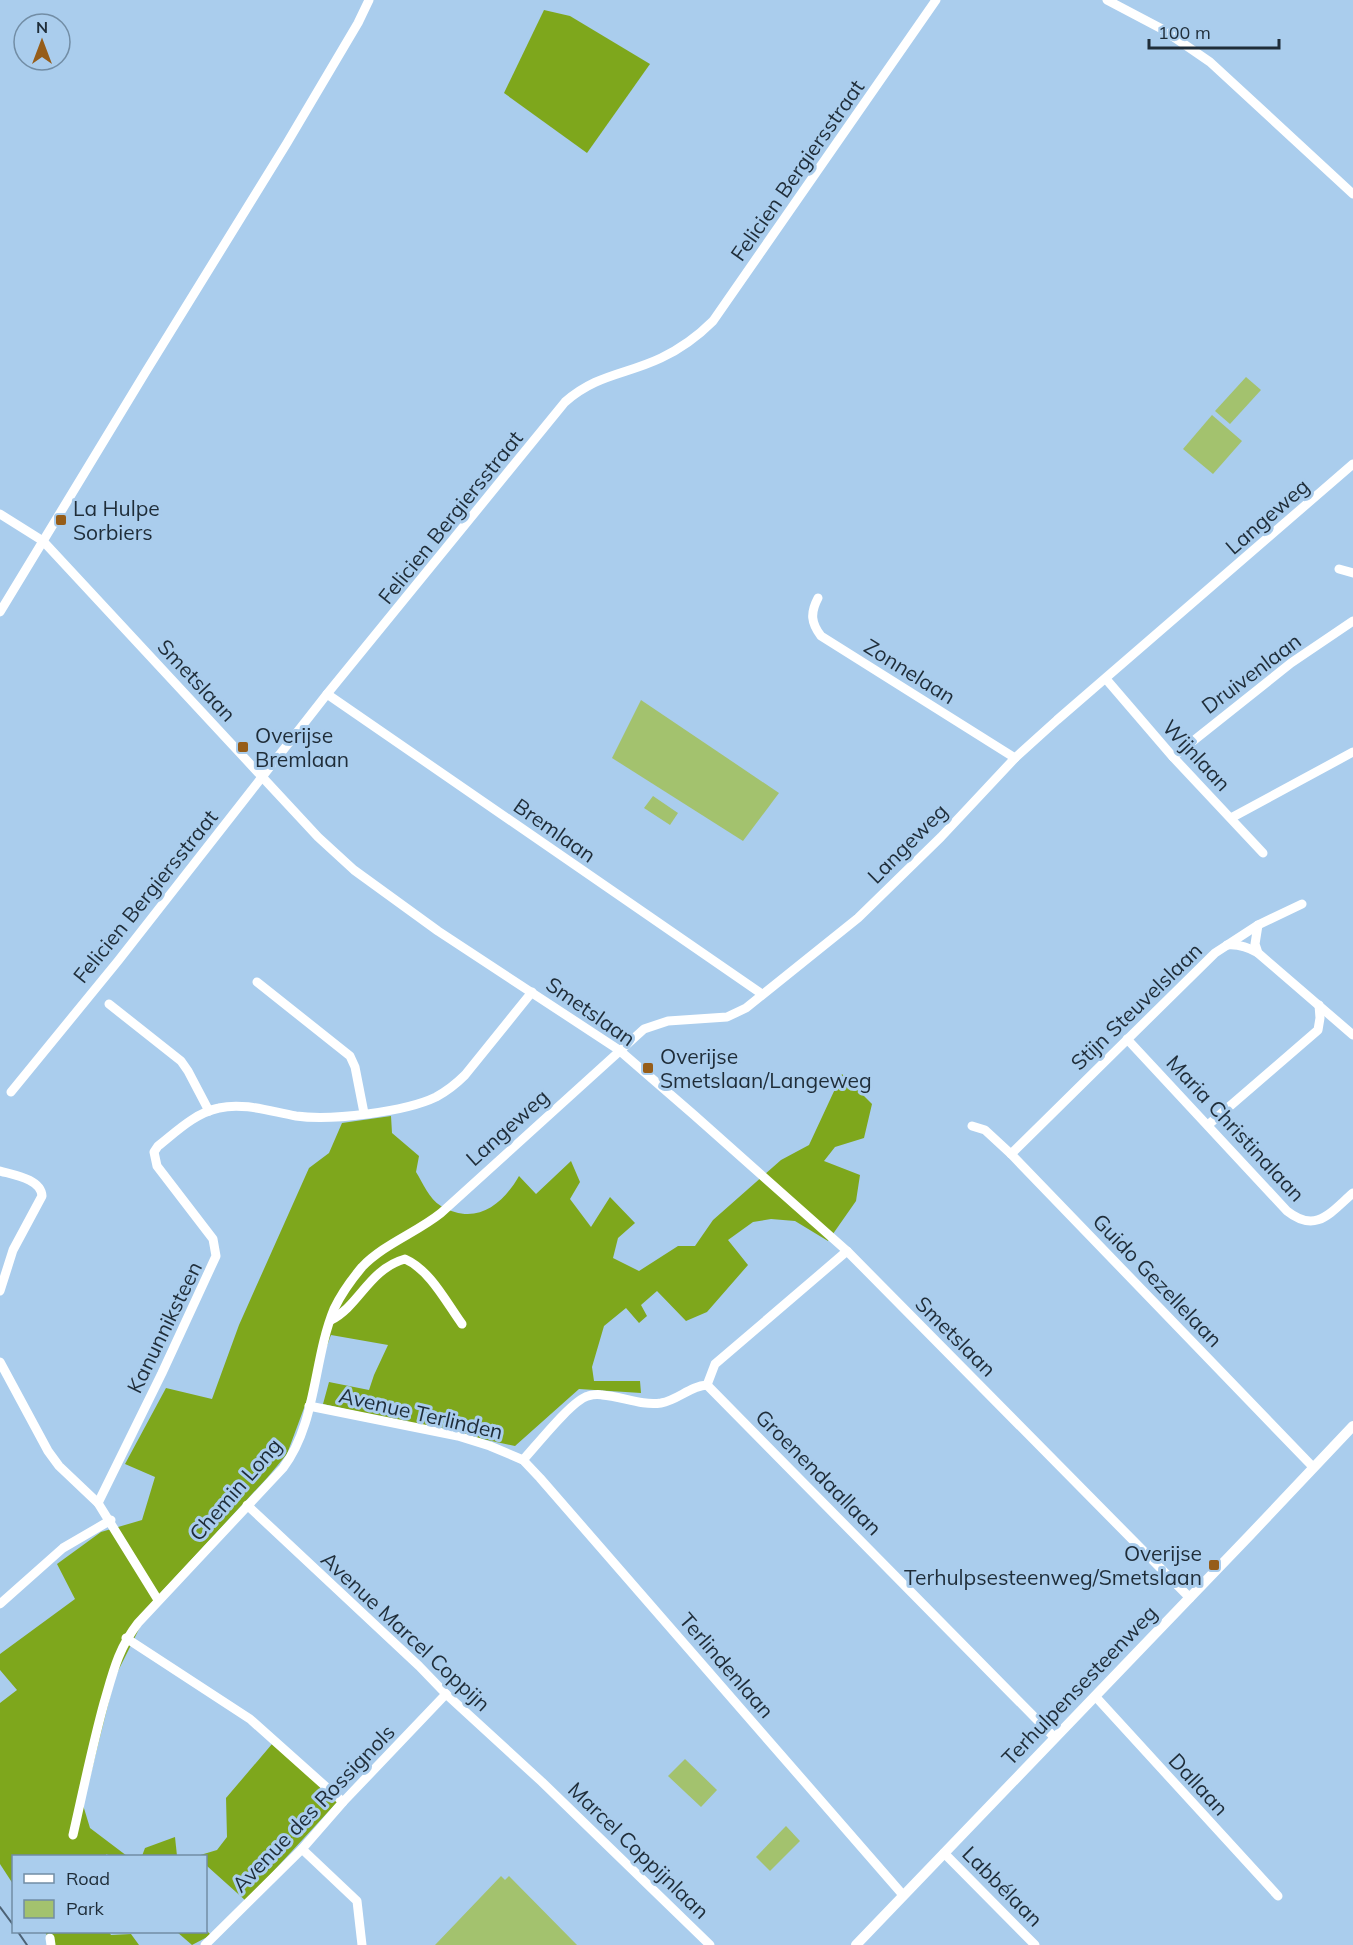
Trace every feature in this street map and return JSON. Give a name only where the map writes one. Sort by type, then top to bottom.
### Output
[{"type":"main road","name":"Terhulpensesteenweg","points":[[856,1945],[1353,1426]]},
{"type":"street","points":[[0,612],[287,143],[358,23],[369,0]]},
{"type":"street","name":"Felicien Bergiersstraat","points":[[11,1092],[118,961],[327,694],[565,402],[589,384],[660,358],[675,350],[713,321],[936,0]]},
{"type":"street","points":[[1107,0],[1162,29],[1210,62],[1353,194]]},
{"type":"street","name":"Langeweg","points":[[460,1195],[644,1029],[668,1021],[727,1017],[746,1008],[797,969],[858,918],[941,837],[1015,758],[1353,464]]},
{"type":"street","name":"Smetslaan","points":[[0,514],[43,541],[318,837],[354,870],[438,931],[619,1050],[847,1251],[1190,1598]]},
{"type":"street","points":[[1339,569],[1353,573]]},
{"type":"street","name":"Zonnelaan","points":[[818,598],[812,620],[822,636],[1015,758]]},
{"type":"street","name":"Druivenlaan","points":[[1173,757],[1292,663],[1353,621]]},
{"type":"street","name":"Wijnlaan","points":[[1106,679],[1173,757],[1263,853]]},
{"type":"street","name":"Bremlaan","points":[[327,694],[762,994]]},
{"type":"street","points":[[1231,818],[1353,752]]},
{"type":"street","name":"Stijn Steuvelslaan","points":[[1011,1154],[1215,953],[1258,925],[1302,904]]},
{"type":"street","points":[[1258,925],[1255,944],[1258,953]]},
{"type":"street","points":[[1227,945],[1238,944],[1258,953],[1353,1035]]},
{"type":"street","points":[[257,982],[350,1056],[355,1067],[364,1113]]},
{"type":"street","name":"Kanunniksteen","points":[[98,1503],[215,1262],[216,1246],[213,1239],[157,1166],[154,1152],[158,1146],[199,1114],[209,1110],[235,1106],[321,1117],[364,1113],[415,1104],[436,1097],[465,1075],[532,992]]},
{"type":"street","points":[[109,1004],[181,1061],[209,1110]]},
{"type":"street","points":[[1318,1030],[1319,1005]]},
{"type":"street","points":[[1209,1125],[1318,1030],[1329,1025],[1342,1026]]},
{"type":"street","name":"Maria Christinalaan","points":[[1128,1039],[1287,1211],[1297,1219],[1307,1222],[1323,1219],[1353,1193]]},
{"type":"street","name":"Guido Gezellelaan","points":[[972,1126],[985,1131],[1011,1154],[1313,1467]]},
{"type":"street","points":[[0,1171],[37,1184],[42,1189],[42,1196],[13,1250],[0,1291]]},
{"type":"street","name":"Chemin Long","points":[[73,1835],[93,1743],[118,1654],[126,1638],[158,1600],[294,1454],[309,1406],[327,1330],[334,1309],[346,1288],[363,1267],[387,1246],[430,1222],[460,1195]]},
{"type":"street","points":[[523,1460],[575,1403],[587,1396],[601,1395],[648,1403],[662,1402],[696,1386],[707,1386],[715,1364],[847,1251]]},
{"type":"street","points":[[331,1320],[340,1316],[372,1279],[405,1259],[416,1264],[425,1274],[462,1324]]},
{"type":"street","points":[[0,1362],[48,1451],[67,1474],[98,1503],[111,1520],[158,1600]]},
{"type":"street","name":"Groenendaallaan","points":[[707,1386],[1055,1738]]},
{"type":"street","name":"Avenue Terlinden","points":[[309,1406],[458,1436],[523,1460]]},
{"type":"street","name":"Terlindenlaan","points":[[523,1460],[903,1895]]},
{"type":"street","name":"Avenue Marcel Coppijn","points":[[247,1505],[542,1782]]},
{"type":"street","points":[[0,1604],[63,1548],[111,1520]]},
{"type":"street","points":[[126,1638],[250,1719],[343,1802]]},
{"type":"street","name":"Avenue des Rossignols","points":[[205,1945],[302,1849],[343,1802],[446,1694]]},
{"type":"street","name":"Dallaan","points":[[1095,1696],[1278,1896]]},
{"type":"street","name":"Marcel Coppijnlaan","points":[[542,1782],[710,1945]]},
{"type":"street","points":[[302,1849],[357,1901],[363,1945]]},
{"type":"street","name":"Labbélaan","points":[[944,1853],[1035,1945]]},
{"type":"green space","points":[[544,10],[570,16],[650,64],[587,153],[504,93]]},
{"type":"green space","points":[[1246,377],[1261,390],[1230,424],[1215,411]]},
{"type":"green space","points":[[1212,415],[1242,441],[1213,474],[1183,449]]},
{"type":"green space","points":[[641,700],[779,793],[743,841],[612,758]]},
{"type":"green space","points":[[653,796],[678,813],[670,825],[644,808]]},
{"type":"green space","points":[[842,1074],[872,1104],[864,1138],[835,1147],[824,1161],[860,1175],[856,1201],[828,1241],[795,1221],[771,1219],[753,1222],[728,1240],[748,1265],[707,1312],[686,1321],[657,1291],[641,1305],[647,1316],[639,1323],[626,1308],[604,1326],[592,1367],[594,1381],[640,1381],[641,1393],[579,1389],[515,1446],[323,1404],[329,1382],[369,1390],[388,1345],[331,1335],[287,1454],[153,1601],[115,1677],[83,1805],[90,1828],[126,1855],[12,1855],[12,1882],[0,1864],[0,1703],[17,1690],[0,1670],[0,1654],[75,1599],[57,1564],[101,1532],[142,1520],[155,1477],[125,1464],[166,1388],[212,1399],[239,1325],[309,1168],[329,1153],[342,1123],[391,1116],[392,1133],[419,1156],[416,1172],[430,1195],[441,1206],[453,1212],[465,1214],[486,1210],[496,1204],[519,1176],[536,1194],[571,1161],[580,1182],[570,1199],[591,1227],[610,1197],[635,1223],[618,1238],[613,1258],[639,1271],[678,1246],[695,1246],[713,1220],[781,1160],[809,1145]]},
{"type":"green space","points":[[272,1744],[339,1800],[246,1901],[207,1866],[207,1855],[200,1855],[217,1850],[227,1837],[226,1798]]},
{"type":"green space","points":[[685,1759],[717,1790],[701,1807],[668,1776]]},
{"type":"green space","points":[[786,1826],[800,1841],[770,1871],[756,1857]]},
{"type":"green space","points":[[175,1837],[177,1855],[142,1855],[145,1848]]},
{"type":"green space","points":[[501,1876],[505,1880],[509,1876],[577,1945],[435,1945]]},
{"type":"green space","points":[[207,1931],[211,1935],[192,1945],[178,1933],[207,1933]]},
{"type":"green space","points":[[46,1933],[131,1934],[139,1945],[53,1945]]},
{"type":"railway","points":[[0,1907],[12,1923]]},
{"type":"railway","points":[[19,1933],[27,1945]]},
{"type":"place","name":"La Hulpe Sorbiers","points":[[61,520]]},
{"type":"place","name":"Overijse Bremlaan","points":[[243,747]]},
{"type":"place","name":"Overijse Smetslaan/Langeweg","points":[[648,1068]]},
{"type":"place","name":"Overijse Terhulpsesteenweg/Smetslaan","points":[[1214,1565]]}]
